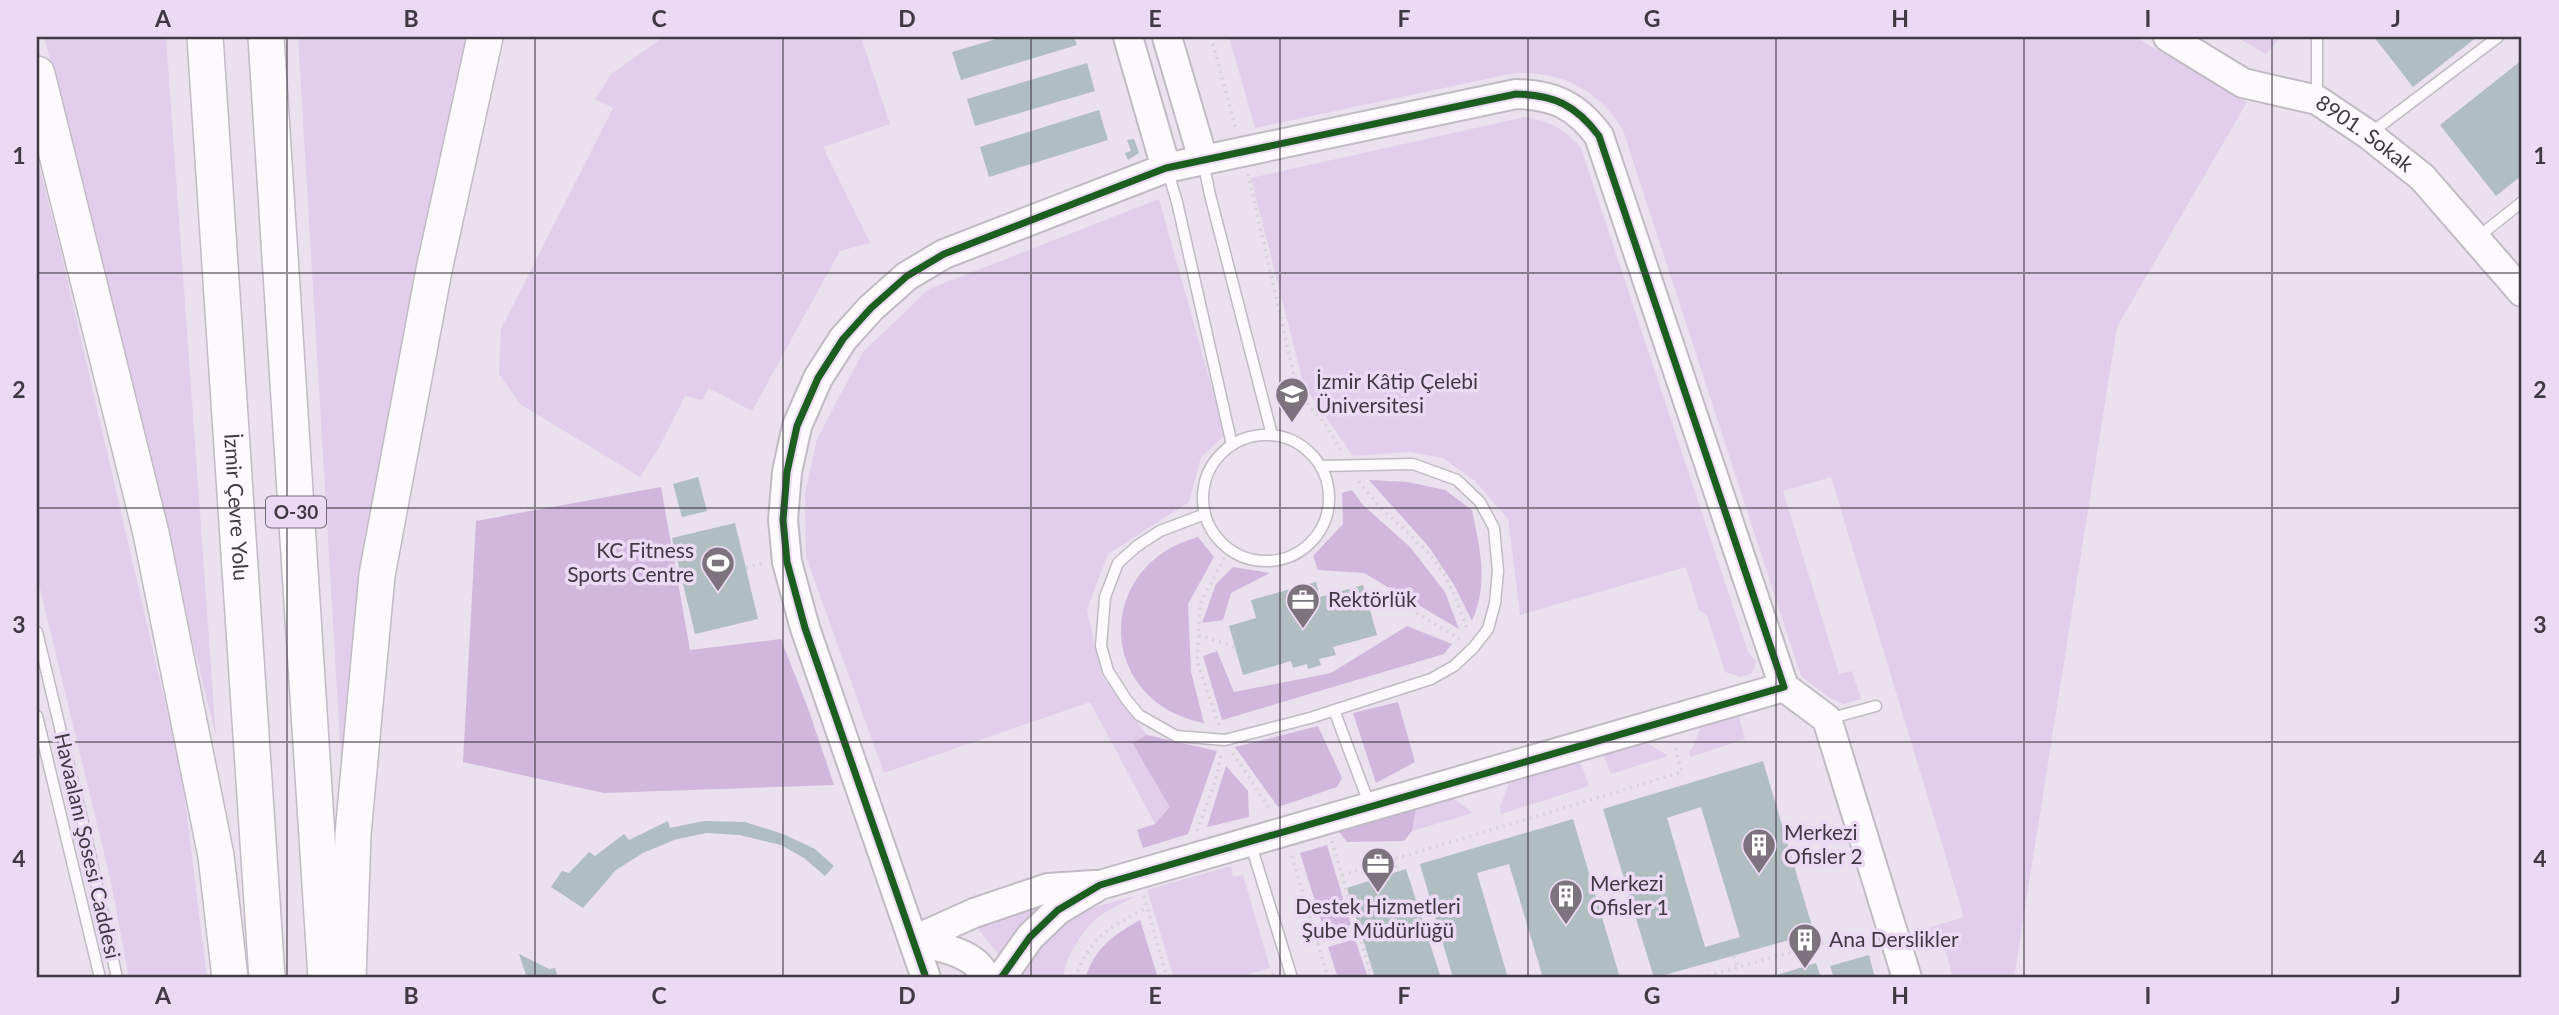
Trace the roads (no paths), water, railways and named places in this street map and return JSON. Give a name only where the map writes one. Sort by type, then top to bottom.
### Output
[{"type":"highway","points":[[348,978],[354,834],[377,575],[434,270],[485,37]]},
{"type":"highway","name":"O-30","points":[[266,41],[326,978]]},
{"type":"highway","name":"İzmir Çevre Yolu","points":[[206,42],[267,978]]},
{"type":"highway","points":[[37,74],[151,533],[216,856],[230,978]]},
{"type":"street","points":[[1128,37],[1167,168]]},
{"type":"street","points":[[1167,37],[1203,159]]},
{"type":"street","name":"8901. Sokak","points":[[2168,37],[2243,83],[2317,100],[2369,135],[2422,177],[2522,292]]},
{"type":"street","points":[[926,978],[805,628],[787,562],[783,520],[787,472],[797,426],[818,378],[843,340],[871,308],[907,276],[944,254],[1167,168],[1516,94],[1540,95],[1565,105],[1584,116],[1599,136],[1784,687],[1827,719],[1903,965]]},
{"type":"street","points":[[1001,978],[1030,937],[1058,910],[1100,885],[1784,687]]},
{"type":"street","points":[[914,940],[974,913],[1048,888],[1100,885]]},
{"type":"street","points":[[914,940],[971,959],[985,978]]},
{"type":"lane","points":[[2317,37],[2317,100]]},
{"type":"lane","points":[[2369,135],[2498,37]]},
{"type":"lane","points":[[1203,159],[1272,435]]},
{"type":"lane","points":[[1167,168],[1232,445]]},
{"type":"lane","points":[[2475,239],[2522,202]]},
{"type":"lane","points":[[1272,435],[1291,440],[1308,451],[1321,466],[1328,486],[1329,508],[1322,528],[1309,545],[1290,556],[1269,561],[1248,558],[1229,549],[1214,533],[1205,514],[1203,494],[1207,475],[1217,458],[1232,445],[1251,437],[1272,435]]},
{"type":"lane","points":[[1205,514],[1160,531],[1118,563],[1105,597],[1101,646],[1108,671],[1139,715],[1176,736],[1225,740],[1334,710],[1431,679],[1454,666],[1488,629],[1496,603],[1498,571],[1494,528],[1480,502],[1457,480],[1413,464],[1321,466]]},
{"type":"lane","name":"Havaalanı Şosesi Caddesi","points":[[37,632],[117,978]]},
{"type":"lane","points":[[1827,719],[1876,706]]},
{"type":"lane","points":[[1334,710],[1370,806]]},
{"type":"lane","name":"Havaalanı Şosesi Caddesi","points":[[37,716],[100,978]]},
{"type":"lane","points":[[1249,841],[1292,978]]},
{"type":"place","name":"İzmir Kâtip Çelebi Üniversitesi","points":[[1292,424]]},
{"type":"place","name":"KC Fitness Sports Centre","points":[[718,593]]},
{"type":"place","name":"Rektörlük","points":[[1303,630]]},
{"type":"place","name":"Merkezi Ofisler 2","points":[[1759,875]]},
{"type":"place","name":"Destek Hizmetleri Şube Müdürlüğü","points":[[1378,894]]},
{"type":"place","name":"Merkezi Ofisler 1","points":[[1566,926]]},
{"type":"place","name":"Ana Derslikler","points":[[1805,970]]}]
